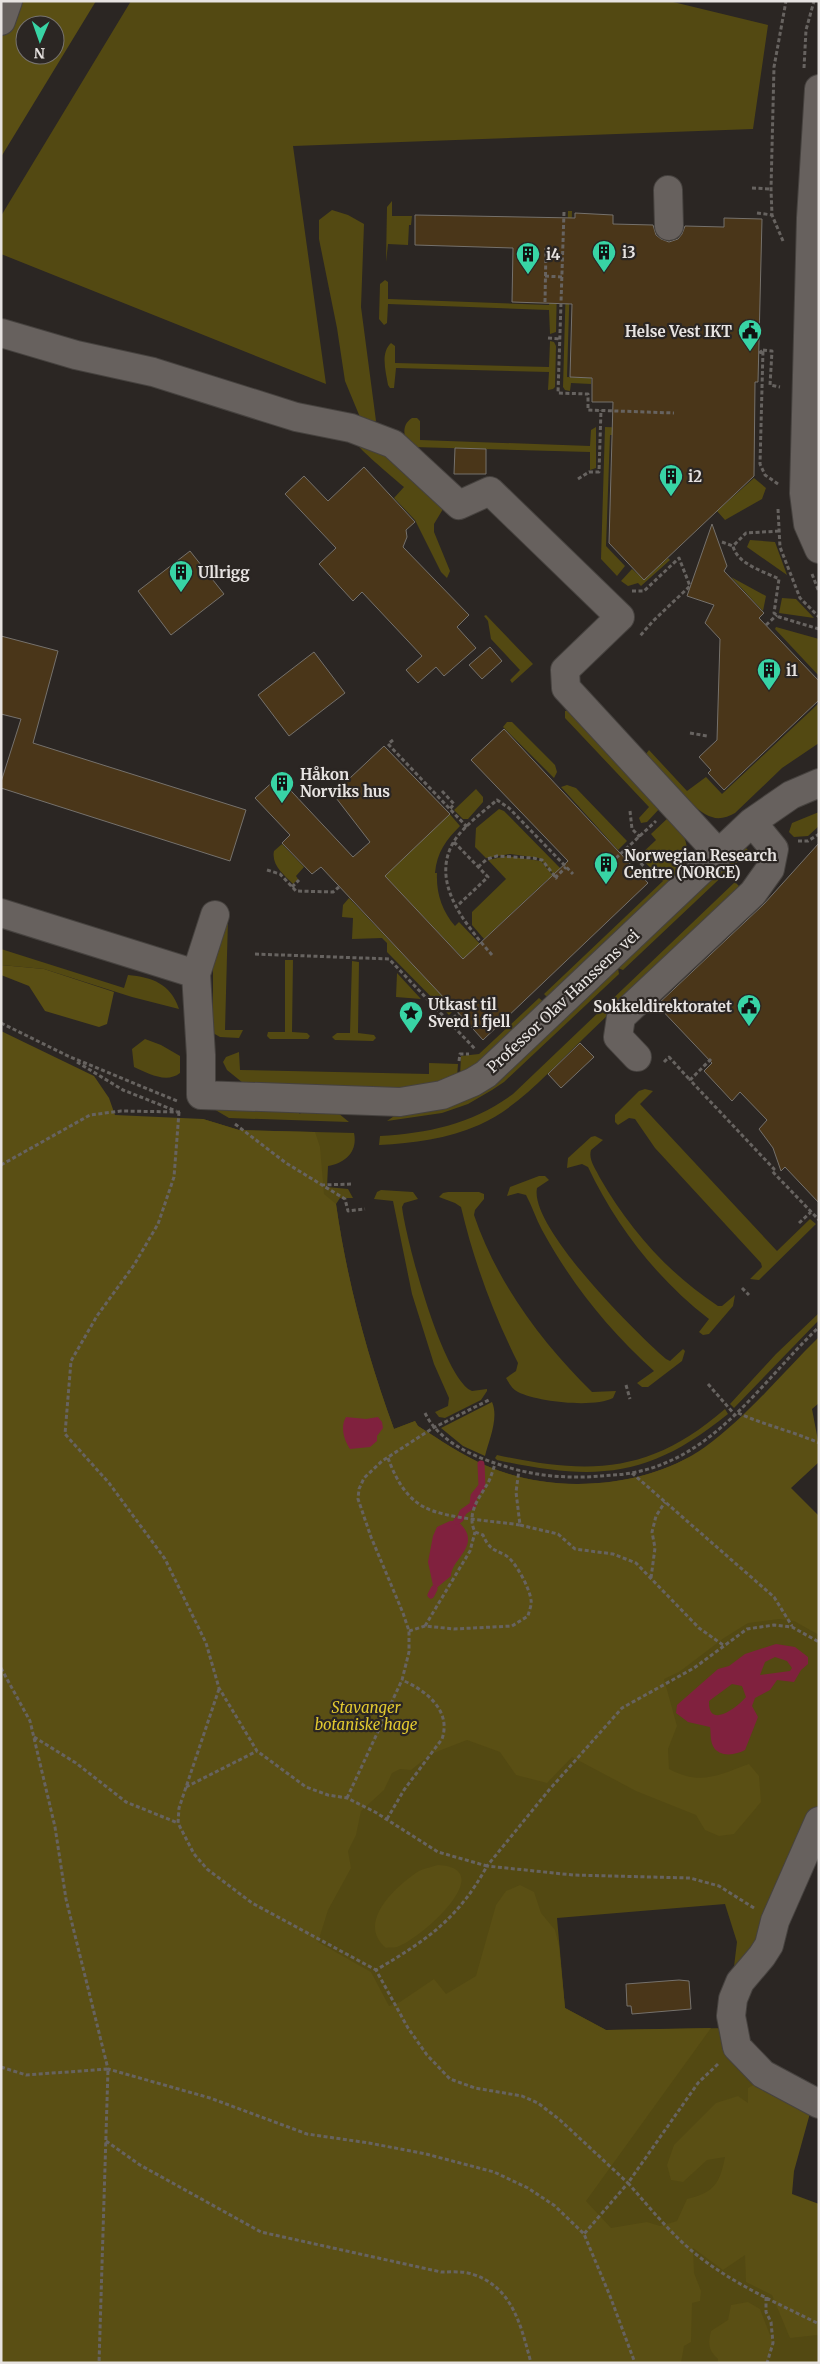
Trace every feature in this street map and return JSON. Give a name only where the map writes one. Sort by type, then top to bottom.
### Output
[{"type":"street","points":[[1,21],[8,1]]},
{"type":"street","points":[[819,90],[811,218],[804,494],[808,524],[819,549]]},
{"type":"street","points":[[668,190],[669,226]]},
{"type":"street","points":[[1,333],[76,355],[153,372],[296,416],[351,428],[393,444],[459,505],[490,491],[620,617],[565,670],[566,688],[719,854]]},
{"type":"street","name":"Professor Olav Hanssens vei","points":[[190,1099],[400,1102],[426,1099],[458,1090],[499,1064],[752,822],[791,795],[819,784]]},
{"type":"street","points":[[637,1057],[618,1037],[621,1017],[753,893],[770,869],[774,848],[752,822]]},
{"type":"street","points":[[1,913],[196,974]]},
{"type":"street","points":[[190,1099],[201,1055],[196,974],[215,915]]},
{"type":"street","points":[[819,1822],[775,1921],[769,1945],[740,1982],[731,2016],[737,2047],[763,2074],[819,2104]]},
{"type":"path","points":[[784,244],[772,215],[771,190],[774,67],[786,1]]},
{"type":"path","points":[[752,188],[771,190]]},
{"type":"path","points":[[564,212],[558,393],[588,394],[588,410],[674,413]]},
{"type":"path","points":[[757,213],[772,215]]},
{"type":"path","points":[[545,302],[546,248]]},
{"type":"path","points":[[546,276],[562,277]]},
{"type":"path","points":[[548,338],[560,338]]},
{"type":"path","points":[[758,353],[763,350],[772,351],[770,386],[781,388]]},
{"type":"path","points":[[763,350],[760,464],[765,475],[778,484]]},
{"type":"path","points":[[578,479],[590,472],[599,472],[601,410]]},
{"type":"path","points":[[733,546],[746,534],[778,531]]},
{"type":"path","points":[[722,542],[733,546]]},
{"type":"path","points":[[733,546],[735,553],[740,559],[778,579],[774,613],[819,629]]},
{"type":"path","points":[[630,591],[644,591],[648,589],[679,558],[690,586],[641,635]]},
{"type":"path","points":[[766,625],[777,615]]},
{"type":"path","points":[[690,733],[707,736]]},
{"type":"path","points":[[392,740],[388,744],[467,827]]},
{"type":"path","points":[[416,783],[419,777]]},
{"type":"path","points":[[442,791],[454,804],[450,809]]},
{"type":"path","points":[[492,955],[467,925],[456,907],[447,878],[448,859],[454,842],[467,827],[497,800],[509,808],[573,874]]},
{"type":"path","points":[[630,811],[632,829],[640,837]]},
{"type":"path","points":[[616,858],[659,818]]},
{"type":"path","points":[[792,839],[801,842],[808,841],[819,834]]},
{"type":"path","points":[[454,842],[488,877],[456,907]]},
{"type":"path","points":[[478,867],[487,859],[497,856],[533,858],[542,860],[556,878],[566,867]]},
{"type":"path","points":[[267,870],[280,874],[296,891],[330,892],[339,887]]},
{"type":"path","points":[[292,887],[299,880]]},
{"type":"path","points":[[255,954],[384,961],[389,959],[477,1051],[482,1047]]},
{"type":"path","points":[[448,1022],[459,1013]]},
{"type":"path","points":[[1,1024],[68,1056],[190,1099]]},
{"type":"path","points":[[68,1056],[123,1090],[179,1112]]},
{"type":"path","points":[[664,1062],[668,1057],[774,1169],[772,1171],[819,1220]]},
{"type":"path","points":[[690,1080],[711,1059]]},
{"type":"path","points":[[1,1165],[90,1115],[122,1111],[179,1112]]},
{"type":"path","points":[[179,1112],[174,1177],[158,1224],[134,1265],[97,1316],[71,1361],[65,1434],[109,1483],[165,1559],[206,1643],[219,1688],[257,1751],[306,1787],[328,1795],[346,1798],[387,1819],[438,1852],[487,1866],[572,1875],[690,1878],[706,1881],[719,1886],[775,1921]]},
{"type":"path","points":[[235,1124],[286,1163],[345,1199],[348,1211],[365,1209]]},
{"type":"path","points":[[320,1185],[353,1184]]},
{"type":"path","points":[[799,1224],[811,1212]]},
{"type":"path","points":[[742,1288],[749,1295]]},
{"type":"path","points":[[425,1413],[434,1428],[448,1440],[474,1455],[495,1464],[549,1476],[586,1477],[632,1473],[661,1464],[688,1452],[737,1414],[819,1327]]},
{"type":"path","points":[[708,1384],[737,1414],[794,1432],[819,1443]]},
{"type":"path","points":[[626,1386],[630,1399]]},
{"type":"path","points":[[346,1798],[402,1680],[409,1652],[409,1631],[403,1613],[371,1537],[358,1499],[364,1478],[388,1458],[434,1428],[489,1400]]},
{"type":"path","points":[[388,1458],[394,1475],[404,1490],[425,1508],[456,1516],[520,1525],[558,1534],[576,1549],[613,1554],[636,1563],[699,1628],[723,1645]]},
{"type":"path","points":[[425,1626],[470,1551],[475,1532],[470,1518],[476,1499],[488,1482],[495,1464]]},
{"type":"path","points":[[519,1470],[516,1492],[520,1525]]},
{"type":"path","points":[[632,1473],[774,1597],[792,1626],[819,1642]]},
{"type":"path","points":[[651,1578],[655,1548],[652,1532],[656,1516],[665,1502]]},
{"type":"path","points":[[409,1631],[425,1626],[454,1629],[512,1626],[528,1616],[531,1601],[524,1581],[514,1563],[488,1545],[483,1534],[475,1532]]},
{"type":"path","points":[[376,1970],[419,1944],[443,1926],[459,1910],[487,1866],[549,1790],[622,1708],[694,1668],[747,1629],[792,1626]]},
{"type":"path","points":[[1,1668],[30,1721],[55,1827],[66,1899],[108,2069],[99,2363]]},
{"type":"path","points":[[387,1819],[409,1783],[442,1739],[446,1730],[437,1703],[419,1688],[402,1680]]},
{"type":"path","points":[[219,1688],[179,1808],[178,1823],[194,1854],[207,1869],[252,1903],[376,1970],[408,2028],[427,2055],[450,2079],[475,2088],[522,2096],[538,2103],[560,2120],[628,2182],[675,2235],[701,2258],[731,2279],[819,2324]]},
{"type":"path","points":[[34,1737],[76,1763],[126,1802],[178,1823]]},
{"type":"path","points":[[186,1787],[257,1751]]},
{"type":"path","points":[[584,2234],[628,2182],[698,2083],[737,2047]]},
{"type":"path","points":[[1,2067],[26,2076],[108,2069],[210,2098],[307,2134],[407,2150],[494,2172],[528,2188],[555,2206],[584,2234],[635,2363]]},
{"type":"path","points":[[106,2141],[140,2165],[261,2232],[441,2272],[470,2273],[490,2281],[507,2296],[524,2336],[531,2363]]},
{"type":"path","points":[[766,2297],[766,2312],[771,2322],[773,2343],[767,2363]]},
{"type":"green space","points":[[1,1],[96,1],[65,52],[65,15],[15,15],[15,65],[57,65],[1,157]]},
{"type":"green space","points":[[131,1],[669,1],[768,25],[753,129],[293,146],[326,384],[1,254],[1,216]]},
{"type":"green space","points":[[392,201],[392,216],[412,216],[411,225],[409,225],[408,245],[388,244],[386,262],[387,207]]},
{"type":"green space","points":[[332,210],[348,215],[364,224],[361,307],[376,421],[362,422],[345,381],[337,328],[319,239],[319,220]]},
{"type":"green space","points":[[568,211],[572,211],[567,377],[591,378],[591,384],[571,383],[570,391],[565,390],[563,387]]},
{"type":"green space","points":[[385,280],[388,282],[388,299],[549,305],[551,280],[557,284],[556,332],[550,334],[549,310],[388,304],[387,323],[384,325],[379,319],[380,284]]},
{"type":"green space","points":[[550,341],[554,342],[556,346],[555,387],[553,389],[548,390],[549,372],[396,368],[394,388],[390,388],[388,385],[385,357],[391,343],[395,346],[395,363],[549,367]]},
{"type":"green space","points":[[412,418],[417,418],[420,421],[420,440],[590,446],[591,430],[596,427],[596,468],[590,470],[590,452],[413,447],[405,440],[404,434],[406,425]]},
{"type":"green space","points":[[605,427],[663,429],[663,437],[610,435],[606,546],[625,566],[617,576],[601,559]]},
{"type":"green space","points":[[373,443],[443,509],[434,524],[434,532],[450,571],[447,578],[441,572],[415,520],[394,498],[404,487],[371,459],[358,445]]},
{"type":"green space","points":[[754,478],[766,488],[762,499],[725,520],[717,511]]},
{"type":"green space","points":[[750,540],[775,542],[787,575],[747,547]]},
{"type":"green space","points":[[668,558],[670,560],[641,586],[638,583],[628,586],[621,581],[632,569],[644,580]]},
{"type":"green space","points":[[731,577],[766,596],[763,611]]},
{"type":"green space","points":[[782,598],[796,599],[814,618],[779,613]]},
{"type":"green space","points":[[486,615],[533,664],[512,683],[510,680],[520,670],[491,639],[488,621],[484,616]]},
{"type":"green space","points":[[776,627],[819,639],[819,676],[775,629]]},
{"type":"green space","points":[[819,703],[819,743],[782,768],[735,813],[726,817],[715,818],[696,807],[686,799],[646,754],[649,750],[687,791],[706,777],[722,794]]},
{"type":"green space","points":[[570,710],[661,807],[647,822],[641,823],[639,818],[649,807],[565,718],[565,711]]},
{"type":"green space","points":[[507,722],[512,722],[555,765],[557,772],[554,778],[503,727]]},
{"type":"green space","points":[[567,785],[576,788],[627,841],[618,850],[561,787]]},
{"type":"green space","points":[[476,789],[483,797],[483,802],[468,819],[463,819],[454,810]]},
{"type":"green space","points":[[499,809],[504,811],[561,869],[555,876],[539,858],[510,854],[486,858],[475,847],[476,828]]},
{"type":"green space","points":[[448,812],[460,826],[443,847],[435,873],[437,873],[439,895],[443,908],[455,926],[459,922],[480,944],[475,948],[475,971],[383,874]]},
{"type":"green space","points":[[819,812],[819,826],[808,836],[794,837],[789,832],[792,823]]},
{"type":"green space","points":[[670,816],[686,842],[687,855],[682,872],[549,999],[544,994],[663,881],[639,856],[656,840],[651,834]]},
{"type":"green space","points":[[282,844],[304,867],[296,876],[298,879],[293,884],[274,861],[274,851]]},
{"type":"green space","points":[[744,846],[749,851],[623,970],[618,968],[619,974],[504,1082],[468,1104],[442,1113],[387,1121],[397,1114],[424,1110]]},
{"type":"green space","points":[[507,856],[541,861],[556,879],[552,883],[548,879],[484,939],[472,925],[472,912],[506,879],[488,860]]},
{"type":"green space","points":[[735,882],[741,888],[535,1086],[508,1108],[479,1125],[455,1134],[418,1141],[379,1145],[380,1136],[433,1129],[466,1120],[482,1113],[513,1094]]},
{"type":"green space","points":[[349,898],[447,1001],[448,1007],[455,1009],[449,1015],[387,952],[387,943],[382,938],[352,939],[353,918],[342,917],[343,905]]},
{"type":"green space","points":[[228,919],[225,1030],[243,1030],[239,1038],[220,1037],[213,1033],[213,963]]},
{"type":"green space","points":[[1,949],[124,988],[128,975],[153,980],[160,983],[171,993],[179,1009],[132,997],[44,969],[1,965]]},
{"type":"green space","points":[[285,960],[293,960],[292,1032],[307,1033],[310,1036],[308,1039],[270,1039],[267,1036],[268,1032],[285,1032]]},
{"type":"green space","points":[[352,961],[359,962],[358,1033],[374,1035],[376,1038],[373,1041],[335,1040],[332,1037],[337,1033],[350,1033]]},
{"type":"green space","points":[[1,965],[44,969],[114,992],[107,1024],[99,1027],[45,1011],[29,986],[1,975]]},
{"type":"green space","points":[[397,973],[421,999],[396,997]]},
{"type":"green space","points":[[539,998],[545,1003],[490,1055],[460,1076],[461,1056],[479,1054]]},
{"type":"green space","name":"Stavanger botaniske hage","points":[[1,1031],[94,1076],[109,1098],[115,1115],[203,1119],[239,1130],[315,1132],[320,1147],[324,1194],[336,1204],[359,1318],[394,1429],[415,1421],[418,1426],[443,1442],[487,1466],[513,1475],[540,1481],[569,1484],[627,1479],[655,1472],[681,1461],[721,1435],[819,1337],[819,1403],[812,1409],[819,1446],[819,1462],[791,1488],[819,1516],[819,1635],[794,1621],[779,1619],[748,1623],[724,1638],[679,1672],[664,1679],[677,1726],[668,1749],[669,1769],[680,1774],[700,1778],[719,1775],[749,1764],[759,1776],[761,1802],[734,1834],[719,1836],[705,1830],[696,1815],[636,1791],[572,1757],[547,1783],[516,1775],[500,1752],[467,1740],[431,1754],[411,1770],[400,1769],[392,1773],[384,1790],[361,1811],[356,1835],[348,1851],[351,1868],[328,1910],[318,1942],[371,1972],[389,2006],[400,2002],[434,1979],[446,1994],[476,1976],[496,1905],[506,1891],[520,1885],[534,1892],[541,1913],[555,1930],[559,1946],[565,2008],[606,2030],[711,2028],[586,2201],[611,2228],[647,2222],[660,2226],[677,2221],[687,2199],[704,2194],[714,2186],[721,2174],[725,2157],[707,2160],[683,2182],[671,2180],[667,2165],[674,2145],[716,2103],[738,2096],[748,2103],[748,2088],[760,2081],[812,2106],[794,2171],[792,2194],[819,2204],[819,2337],[817,2335],[790,2338],[772,2295],[746,2282],[745,2255],[723,2270],[693,2248],[694,2273],[701,2291],[700,2301],[692,2303],[691,2342],[684,2346],[681,2363],[1,2363]]},
{"type":"green space","points":[[145,1039],[161,1045],[180,1056],[180,1073],[169,1078],[163,1078],[134,1067],[132,1049]]},
{"type":"green space","points":[[239,1052],[240,1070],[429,1074],[429,1063],[458,1064],[457,1077],[416,1089],[243,1083],[227,1070],[223,1062],[226,1057]]},
{"type":"green space","points":[[645,1089],[653,1091],[640,1104],[777,1251],[810,1219],[816,1224],[759,1280],[750,1279],[762,1267],[761,1263],[655,1148],[635,1119],[629,1118],[618,1125],[615,1122],[615,1115],[639,1091]]},
{"type":"green space","points":[[212,1108],[297,1111],[300,1114],[302,1111],[338,1113],[349,1122],[229,1118]]},
{"type":"green space","name":"Stavanger botaniske hage","points":[[203,1119],[239,1130],[354,1133],[354,1146],[349,1156],[340,1162],[328,1166],[327,1187],[348,1189],[353,1198],[340,1198],[336,1204],[341,1233],[359,1318],[375,1374],[394,1429],[415,1421],[418,1426],[443,1442],[469,1458],[487,1466],[511,1475],[563,1484],[589,1484],[641,1476],[688,1458],[819,1536],[819,1808],[762,1943],[732,1983],[737,1942],[725,1904],[557,1918],[565,2008],[606,2030],[728,2028],[761,2078],[756,2271],[819,2278],[819,2363],[657,2363],[353,2107],[1,1197]]},
{"type":"green space","points":[[595,1136],[603,1140],[591,1150],[590,1154],[593,1164],[624,1215],[651,1249],[683,1279],[718,1306],[722,1306],[735,1295],[733,1306],[709,1334],[703,1335],[699,1332],[709,1319],[672,1287],[655,1269],[611,1210],[588,1167],[582,1164],[567,1168],[568,1158],[591,1137]]},
{"type":"green space","points":[[539,1176],[545,1176],[549,1180],[537,1188],[539,1205],[550,1228],[587,1278],[632,1327],[666,1359],[670,1361],[683,1349],[685,1351],[682,1361],[648,1387],[642,1387],[637,1383],[654,1371],[621,1339],[579,1288],[542,1230],[526,1195],[518,1193],[507,1196],[510,1187]]},
{"type":"green space","points":[[381,1190],[413,1192],[418,1199],[404,1203],[402,1207],[418,1277],[438,1336],[449,1362],[461,1381],[472,1391],[487,1389],[481,1400],[445,1418],[439,1417],[435,1412],[448,1406],[449,1398],[434,1364],[412,1294],[393,1201],[374,1199],[377,1192]]},
{"type":"green space","points":[[479,1192],[484,1194],[484,1199],[475,1210],[474,1215],[495,1264],[508,1288],[539,1332],[592,1392],[616,1391],[613,1398],[593,1403],[552,1401],[527,1396],[516,1391],[511,1386],[506,1378],[516,1371],[518,1363],[485,1287],[461,1207],[439,1197],[443,1193]]},
{"type":"green space","points":[[819,1313],[819,1320],[734,1408],[730,1404],[776,1354]]},
{"type":"green space","points":[[492,1402],[494,1422],[485,1456],[463,1446],[441,1428]]},
{"type":"green space","points":[[725,1409],[728,1414],[699,1436],[672,1452],[646,1463],[619,1469],[592,1472],[563,1471],[532,1467],[495,1458],[497,1455],[561,1465],[590,1466],[618,1464],[644,1457],[671,1446]]},
{"type":"green space","points":[[438,1865],[455,1869],[461,1878],[459,1890],[450,1905],[437,1919],[408,1942],[397,1947],[386,1948],[378,1938],[375,1927],[377,1916],[383,1905],[400,1885],[410,1877],[421,1870]]},
{"type":"green space","points":[[748,2302],[760,2309],[773,2343],[767,2363],[718,2363],[718,2359],[712,2353],[710,2346],[711,2331],[728,2320],[731,2305]]},
{"type":"shaded area","points":[[346,1417],[366,1419],[378,1417],[382,1422],[383,1428],[377,1436],[377,1441],[370,1447],[350,1449],[346,1442],[343,1425]]},
{"type":"shaded area","points":[[450,1521],[457,1521],[465,1529],[468,1537],[467,1544],[452,1569],[451,1576],[434,1590],[428,1562],[433,1536],[437,1527]]},
{"type":"shaded area","points":[[776,1644],[795,1647],[808,1657],[808,1664],[801,1670],[794,1682],[777,1680],[770,1690],[755,1698],[752,1706],[758,1717],[745,1750],[733,1754],[723,1754],[713,1746],[710,1727],[688,1722],[676,1713],[677,1705],[718,1669],[729,1666],[745,1654]],"holes":[[[775,1657],[787,1661],[792,1668],[790,1671],[760,1675],[765,1662]],[[732,1684],[742,1686],[746,1697],[737,1706],[724,1714],[713,1714],[710,1710],[709,1701]]]},
{"type":"building","points":[[575,213],[613,215],[613,224],[653,225],[656,235],[669,242],[678,239],[685,226],[724,227],[724,218],[762,219],[758,382],[755,382],[754,476],[644,580],[609,543],[613,402],[592,402],[592,378],[570,377],[572,304],[512,302],[513,248],[415,245],[415,215],[575,218]]},
{"type":"building","points":[[455,448],[486,449],[486,474],[454,474]]},
{"type":"building","points":[[364,467],[415,522],[406,530],[407,537],[403,547],[469,615],[457,627],[476,648],[444,676],[436,667],[418,683],[406,670],[422,656],[362,592],[353,601],[319,564],[336,548],[285,494],[304,476],[328,501]]},
{"type":"building","name":"i1","points":[[712,524],[727,566],[724,571],[764,613],[759,618],[819,681],[819,700],[724,790],[708,773],[711,770],[699,757],[717,740],[720,639],[705,623],[714,605],[687,596]]},
{"type":"building","name":"Ullrigg","points":[[190,551],[224,594],[171,635],[138,591]]},
{"type":"building","points":[[1,636],[58,651],[33,743],[246,810],[230,861],[1,788],[1,782],[21,719],[1,714]]},
{"type":"building","points":[[490,647],[502,661],[482,679],[469,665]]},
{"type":"building","points":[[314,652],[345,693],[289,736],[258,695]]},
{"type":"building","name":"Norwegian Research Centre (NORCE)","points":[[504,729],[648,883],[483,1040],[455,1009],[447,1007],[446,1000],[321,867],[312,874],[282,843],[290,835],[255,798],[278,777],[353,857],[370,842],[333,794],[384,746],[450,814],[385,876],[463,959],[568,861],[471,760]]},
{"type":"building","name":"Sokkeldirektoratet","points":[[819,843],[819,1203],[785,1167],[781,1171],[773,1148],[759,1129],[767,1120],[740,1092],[732,1101],[704,1071],[712,1063],[657,1005],[764,904]]},
{"type":"building","points":[[580,1043],[594,1057],[561,1088],[548,1074]]},
{"type":"building","points":[[689,1981],[691,2009],[632,2014],[631,2006],[627,2006],[626,1984]]},
{"type":"waterway","points":[[457,1521],[463,1512],[473,1505],[474,1496],[482,1486],[481,1464]]},
{"type":"waterway","points":[[431,1595],[434,1589]]},
{"type":"place","name":"i3","points":[[604,273]]},
{"type":"place","name":"i4","points":[[528,275]]},
{"type":"place","name":"Helse Vest IKT","points":[[750,352]]},
{"type":"place","name":"i2","points":[[671,497]]},
{"type":"place","name":"Ullrigg","points":[[181,593]]},
{"type":"place","name":"i1","points":[[769,691]]},
{"type":"place","name":"Håkon Norviks hus","points":[[282,804]]},
{"type":"place","name":"Norwegian Research Centre (NORCE)","points":[[606,885]]},
{"type":"place","name":"Sokkeldirektoratet","points":[[749,1027]]},
{"type":"place","name":"Utkast til Sverd i fjell","points":[[411,1034]]}]
